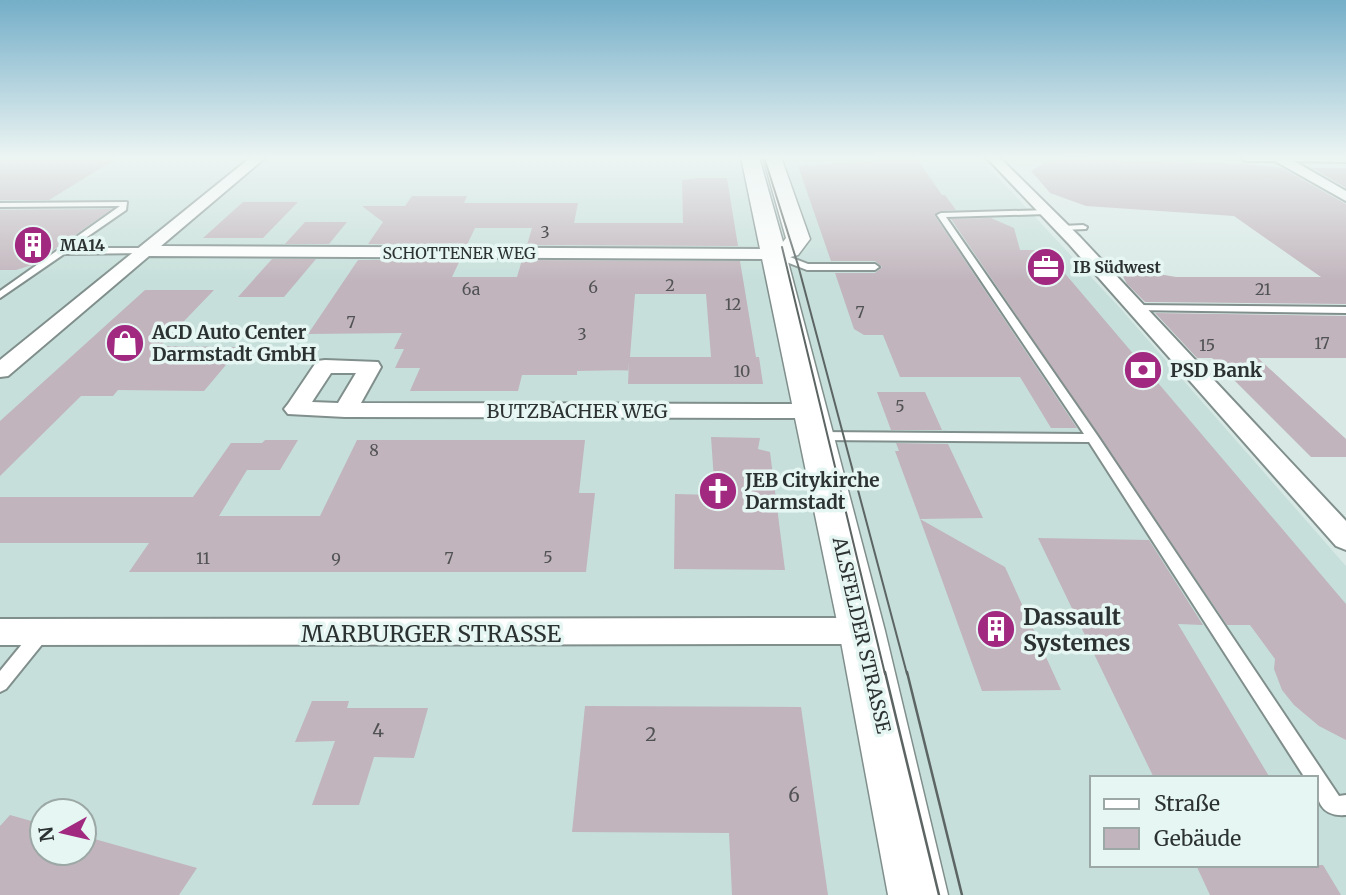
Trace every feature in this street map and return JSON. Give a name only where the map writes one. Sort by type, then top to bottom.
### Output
[{"type":"street","points":[[0,372],[208,199]]},
{"type":"street","name":"ALSFELDER STRASSE","points":[[760,199],[862,631],[918,895]]},
{"type":"street","points":[[774,254],[789,250],[798,239],[785,199]]},
{"type":"street","points":[[1033,199],[1346,539]]},
{"type":"street","name":"SCHOTTENER WEG","points":[[144,251],[774,254]]},
{"type":"street","name":"BUTZBACHER WEG","points":[[345,410],[812,424]]},
{"type":"street","name":"MARBURGER STRASSE","points":[[0,632],[862,631]]},
{"type":"lane","points":[[0,205],[124,204],[123,208],[0,295]]},
{"type":"lane","points":[[1046,212],[941,215],[1093,438],[1315,776]]},
{"type":"lane","points":[[1062,228],[1083,227]]},
{"type":"lane","points":[[63,251],[144,251]]},
{"type":"lane","points":[[774,254],[786,261],[807,267],[875,267]]},
{"type":"lane","points":[[1135,308],[1177,312],[1346,310]]},
{"type":"lane","points":[[812,424],[996,437],[1093,438]]},
{"type":"lane","points":[[996,437],[1005,450]]},
{"type":"lane","points":[[0,684],[42,632]]},
{"type":"lane","points":[[1318,781],[1334,806],[1346,805]]},
{"type":"shaded area","points":[[0,199],[1018,199],[1120,308],[1346,566],[1346,895],[0,895]]},
{"type":"building","points":[[0,199],[51,199],[49,200]]},
{"type":"building","points":[[410,199],[466,199],[464,203],[578,203],[574,223],[683,223],[682,199],[730,199],[738,246],[527,245],[532,228],[475,228],[467,245],[368,244],[383,222],[362,206],[405,206]]},
{"type":"building","points":[[809,199],[948,199],[956,210],[940,211],[935,216],[1077,428],[1051,428],[1020,377],[900,377],[883,335],[864,335],[854,329],[835,273],[875,273],[882,267],[875,261],[831,261]]},
{"type":"building","points":[[1066,199],[1337,199],[1346,204],[1346,304],[1145,302],[1127,284],[1118,267],[1176,277],[1321,277],[1234,216],[1086,206]]},
{"type":"building","points":[[243,202],[298,202],[263,238],[203,238]]},
{"type":"building","name":"MA14","points":[[112,209],[32,265],[16,270],[0,270],[0,210]]},
{"type":"building","points":[[991,218],[1014,228],[1020,250],[1045,250],[1346,604],[1346,740],[1319,726],[1294,705],[1282,690],[1274,669],[1275,659],[1250,625],[1227,625],[951,219]]},
{"type":"building","points":[[305,222],[347,222],[329,244],[285,244]]},
{"type":"building","points":[[272,259],[316,259],[284,297],[238,297]]},
{"type":"building","points":[[358,260],[460,260],[452,277],[517,277],[522,260],[740,261],[763,384],[628,384],[629,370],[577,371],[577,375],[522,375],[518,391],[410,391],[420,368],[395,368],[404,349],[394,349],[402,333],[308,334]],"holes":[[[635,294],[706,294],[711,357],[630,357]]]},
{"type":"building","points":[[145,290],[214,290],[160,346],[241,347],[204,391],[118,390],[113,396],[81,396],[0,476],[0,421]]},
{"type":"building","points":[[1155,313],[1346,316],[1346,358],[1258,358],[1346,439],[1346,457],[1311,457],[1212,358],[1197,358]]},
{"type":"building","points":[[877,392],[925,392],[942,430],[891,430]]},
{"type":"building","points":[[711,437],[760,438],[758,449],[770,452],[785,570],[674,569],[675,494],[715,495]]},
{"type":"building","points":[[265,440],[298,440],[280,470],[247,470],[219,516],[320,516],[357,440],[585,440],[579,493],[595,493],[586,572],[129,572],[149,543],[0,543],[0,497],[193,497],[231,443],[262,443]]},
{"type":"building","points":[[896,443],[948,444],[983,518],[920,519],[895,451],[899,451]]},
{"type":"building","name":"Dassault Systemes","points":[[920,519],[1005,567],[1061,690],[982,691]]},
{"type":"building","points":[[1038,538],[1149,540],[1203,625],[1178,624],[1269,776],[1153,776]]},
{"type":"building","points":[[312,701],[349,701],[347,708],[428,708],[414,758],[374,757],[359,805],[312,805],[335,741],[295,742]]},
{"type":"building","points":[[585,706],[801,707],[828,895],[732,895],[729,833],[572,832]]},
{"type":"building","points":[[10,815],[28,820],[28,867],[98,867],[98,840],[197,868],[179,895],[0,895],[0,826]]},
{"type":"building","points":[[1323,865],[1341,895],[1210,895],[1197,867]]},
{"type":"tram line","points":[[777,199],[798,265],[907,674]]},
{"type":"tram line","points":[[782,247],[885,674]]},
{"type":"tram line","points":[[885,672],[939,895]]},
{"type":"tram line","points":[[907,672],[962,895]]},
{"type":"place","name":"MA14","points":[[33,245]]},
{"type":"place","name":"IB Südwest","points":[[1046,267]]},
{"type":"place","name":"ACD Auto Center Darmstadt GmbH","points":[[125,343]]},
{"type":"place","name":"PSD Bank","points":[[1143,370]]},
{"type":"place","name":"JEB Citykirche Darmstadt","points":[[718,491]]},
{"type":"place","name":"Dassault Systemes","points":[[996,629]]}]
